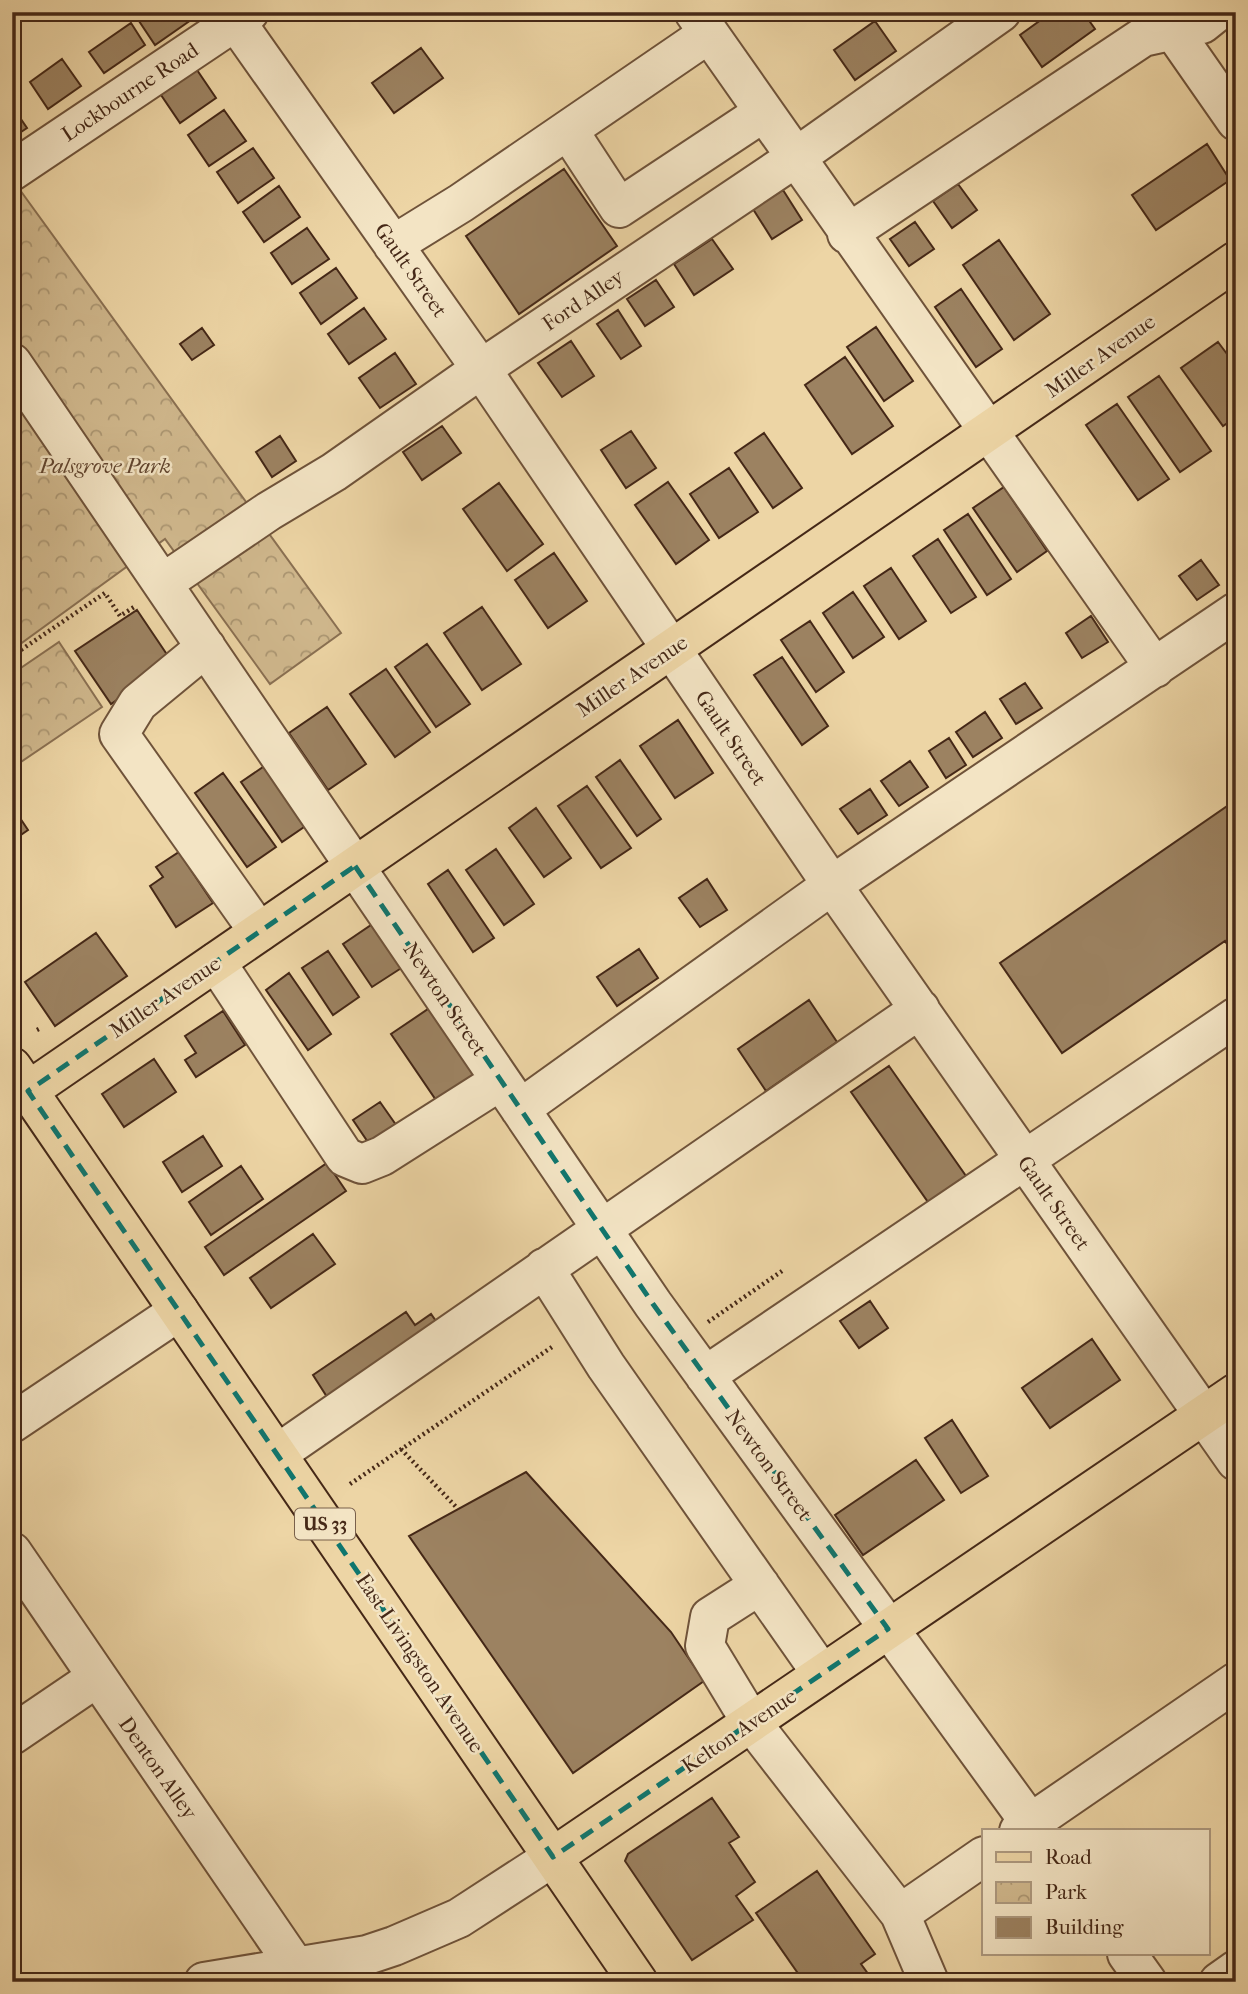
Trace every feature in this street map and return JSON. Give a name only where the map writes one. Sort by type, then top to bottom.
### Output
[{"type":"main road","name":"Miller Avenue","points":[[20,1079],[216,962],[1236,261]]},
{"type":"main road","name":"East Livingston Avenue","points":[[20,1079],[638,1982]]},
{"type":"main road","name":"Kelton Avenue","points":[[553,1857],[1236,1392]]},
{"type":"street","name":"Ford Alley","points":[[153,592],[269,511],[334,472],[481,369],[795,158],[1001,12]]},
{"type":"street","points":[[847,234],[1166,21],[1202,24],[1217,12]]},
{"type":"street","name":"Lockbourne Road","points":[[12,171],[238,15]]},
{"type":"street","name":"Gault Street","points":[[238,15],[832,885],[1236,1461]]},
{"type":"street","points":[[1166,21],[1236,121]]},
{"type":"street","points":[[393,245],[568,130],[701,23],[1155,668]]},
{"type":"street","points":[[568,130],[619,208],[764,112]]},
{"type":"street","name":"Newton Street","points":[[12,362],[153,592],[206,647],[601,1228],[1029,1829]]},
{"type":"street","points":[[216,962],[345,1157],[362,1164],[510,1095],[832,885],[1236,612]]},
{"type":"street","points":[[206,647],[138,703],[119,734],[259,932]]},
{"type":"street","points":[[277,1454],[920,1009]]},
{"type":"street","points":[[705,1376],[1236,1017]]},
{"type":"street","points":[[544,1268],[581,1326],[822,1674]]},
{"type":"street","points":[[12,1423],[179,1311]]},
{"type":"street","name":"Denton Alley","points":[[12,1552],[300,1974]]},
{"type":"street","points":[[760,1585],[710,1617],[705,1646],[751,1722],[901,1914],[929,1982]]},
{"type":"street","points":[[12,1735],[96,1678]]},
{"type":"street","points":[[1029,1829],[1236,1682]]},
{"type":"street","name":"Kelton Avenue","points":[[204,1982],[300,1974],[367,1955],[429,1933],[485,1903],[553,1857]]},
{"type":"street","points":[[901,1914],[982,1857]]},
{"type":"street","points":[[1127,1955],[1147,1982]]},
{"type":"street","points":[[1219,1982],[1236,1970]]},
{"type":"path","points":[[12,656],[105,593],[120,616],[153,592]]},
{"type":"path","points":[[702,1326],[782,1270]]},
{"type":"path","points":[[351,1484],[581,1326]]},
{"type":"path","points":[[401,1449],[458,1509]]},
{"type":"highlighted area","points":[[355,866],[653,1304],[888,1629],[553,1857],[28,1091]]},
{"type":"green space","name":"Palsgrove Park","points":[[20,190],[341,633],[270,684],[165,539],[12,650],[12,196]]},
{"type":"green space","points":[[59,642],[102,707],[12,768],[12,674]]},
{"type":"building","points":[[133,12],[186,12],[191,20],[155,45]]},
{"type":"building","points":[[1052,12],[1083,12],[1095,29],[1042,67],[1020,35]]},
{"type":"building","points":[[875,21],[896,51],[855,80],[834,50]]},
{"type":"building","points":[[131,23],[145,45],[104,73],[89,52]]},
{"type":"building","points":[[421,48],[443,78],[394,113],[372,83]]},
{"type":"building","points":[[62,59],[81,86],[48,109],[30,82]]},
{"type":"building","points":[[195,67],[216,98],[180,123],[159,92]]},
{"type":"building","points":[[12,106],[27,128],[12,138]]},
{"type":"building","points":[[224,110],[246,141],[209,166],[188,135]]},
{"type":"building","points":[[1207,144],[1230,180],[1156,230],[1132,195]]},
{"type":"building","points":[[253,148],[274,178],[238,203],[217,172]]},
{"type":"building","points":[[564,169],[617,246],[519,314],[466,236]]},
{"type":"building","points":[[958,184],[977,210],[952,228],[933,201]]},
{"type":"building","points":[[279,186],[300,217],[264,242],[243,212]]},
{"type":"building","points":[[783,190],[802,220],[772,239],[753,209]]},
{"type":"building","points":[[915,222],[934,249],[909,266],[890,239]]},
{"type":"building","points":[[307,228],[329,259],[292,284],[271,253]]},
{"type":"building","points":[[712,239],[733,269],[694,295],[674,264]]},
{"type":"building","points":[[999,240],[1050,314],[1014,340],[963,265]]},
{"type":"building","points":[[336,268],[357,298],[321,324],[300,293]]},
{"type":"building","points":[[656,280],[674,307],[645,326],[627,299]]},
{"type":"building","points":[[961,289],[1002,349],[976,367],[935,307]]},
{"type":"building","points":[[364,308],[386,339],[349,364],[328,334]]},
{"type":"building","points":[[618,310],[641,346],[621,359],[597,324]]},
{"type":"building","points":[[876,327],[913,381],[884,401],[847,347]]},
{"type":"building","points":[[202,328],[214,345],[192,360],[180,344]]},
{"type":"building","points":[[571,341],[594,376],[562,397],[538,363]]},
{"type":"building","points":[[1218,342],[1236,366],[1236,417],[1223,426],[1181,368]]},
{"type":"building","points":[[395,353],[416,384],[380,408],[359,378]]},
{"type":"building","points":[[845,357],[893,426],[852,454],[805,385]]},
{"type":"building","points":[[1159,376],[1211,451],[1180,472],[1128,397]]},
{"type":"building","points":[[1117,404],[1169,479],[1138,500],[1086,425]]},
{"type":"building","points":[[442,426],[461,453],[422,480],[403,452]]},
{"type":"building","points":[[631,431],[656,468],[626,488],[601,450]]},
{"type":"building","points":[[764,433],[802,488],[773,508],[735,453]]},
{"type":"building","points":[[280,436],[296,461],[272,477],[256,452]]},
{"type":"building","points":[[729,468],[758,512],[719,538],[690,494]]},
{"type":"building","points":[[668,482],[709,540],[676,564],[635,505]]},
{"type":"building","points":[[499,483],[543,544],[507,571],[463,509]]},
{"type":"building","points":[[1004,487],[1047,551],[1017,572],[973,508]]},
{"type":"building","points":[[968,514],[1011,579],[987,595],[944,530]]},
{"type":"building","points":[[938,539],[976,597],[951,613],[913,556]]},
{"type":"building","points":[[554,553],[587,601],[548,628],[515,580]]},
{"type":"building","points":[[1201,560],[1219,585],[1197,600],[1179,576]]},
{"type":"building","points":[[891,568],[926,621],[899,639],[864,586]]},
{"type":"building","points":[[853,592],[884,637],[853,658],[823,613]]},
{"type":"building","points":[[482,607],[521,664],[482,690],[444,633]]},
{"type":"building","points":[[137,610],[172,662],[111,704],[75,651]]},
{"type":"building","points":[[1091,616],[1108,642],[1082,658],[1066,633]]},
{"type":"building","points":[[810,621],[844,672],[816,692],[781,640]]},
{"type":"building","points":[[427,644],[470,704],[436,727],[395,667]]},
{"type":"building","points":[[782,657],[828,726],[802,745],[754,675]]},
{"type":"building","points":[[386,669],[430,732],[395,757],[350,694]]},
{"type":"building","points":[[1025,683],[1042,708],[1016,724],[1000,699]]},
{"type":"building","points":[[327,707],[366,764],[328,790],[289,733]]},
{"type":"building","points":[[985,712],[1002,738],[973,757],[956,732]]},
{"type":"building","points":[[678,720],[713,773],[675,798],[640,746]]},
{"type":"building","points":[[949,738],[966,765],[946,778],[929,751]]},
{"type":"building","points":[[620,760],[661,819],[637,836],[596,777]]},
{"type":"building","points":[[910,761],[928,787],[899,806],[881,781]]},
{"type":"building","points":[[266,765],[307,825],[282,842],[241,782]]},
{"type":"building","points":[[223,773],[276,847],[247,867],[195,793]]},
{"type":"building","points":[[587,786],[631,848],[601,868],[558,806]]},
{"type":"building","points":[[870,789],[887,815],[858,834],[840,809]]},
{"type":"building","points":[[1236,800],[1236,958],[1225,941],[1062,1053],[1000,963]]},
{"type":"building","points":[[12,806],[28,830],[12,841]]},
{"type":"building","points":[[536,808],[571,858],[544,877],[509,828]]},
{"type":"building","points":[[496,849],[534,904],[504,925],[466,870]]},
{"type":"building","points":[[179,852],[213,903],[176,927],[150,886],[163,877],[156,867]]},
{"type":"building","points":[[448,870],[494,938],[473,952],[428,884]]},
{"type":"building","points":[[707,879],[727,910],[700,927],[679,898]]},
{"type":"building","points":[[377,921],[406,965],[372,987],[343,944]]},
{"type":"building","points":[[96,933],[127,976],[55,1026],[25,982]]},
{"type":"building","points":[[639,949],[658,978],[617,1006],[597,977]]},
{"type":"building","points":[[328,951],[359,997],[333,1015],[302,968]]},
{"type":"building","points":[[289,973],[331,1034],[308,1050],[266,990]]},
{"type":"building","points":[[809,1000],[837,1042],[766,1091],[738,1049]]},
{"type":"building","points":[[431,1007],[478,1075],[438,1103],[391,1034]]},
{"type":"building","points":[[223,1011],[245,1045],[196,1077],[185,1060],[196,1053],[185,1036]]},
{"type":"building","points":[[154,1059],[176,1092],[124,1127],[102,1094]]},
{"type":"building","points":[[889,1066],[966,1176],[928,1202],[851,1092]]},
{"type":"building","points":[[380,1102],[401,1132],[374,1151],[353,1120]]},
{"type":"building","points":[[203,1136],[222,1166],[182,1192],[163,1162]]},
{"type":"building","points":[[327,1163],[346,1191],[224,1275],[205,1247]]},
{"type":"building","points":[[241,1166],[263,1199],[211,1235],[189,1202]]},
{"type":"building","points":[[313,1234],[335,1264],[271,1308],[250,1278]]},
{"type":"building","points":[[870,1301],[888,1328],[859,1348],[840,1321]]},
{"type":"building","points":[[406,1312],[415,1325],[431,1314],[438,1324],[329,1400],[313,1375]]},
{"type":"building","points":[[1092,1339],[1120,1380],[1050,1428],[1022,1388]]},
{"type":"building","points":[[952,1420],[988,1476],[961,1493],[925,1438]]},
{"type":"building","points":[[916,1460],[944,1500],[863,1555],[835,1515]]},
{"type":"building","points":[[526,1472],[671,1632],[704,1681],[573,1773],[409,1536]]},
{"type":"building","points":[[712,1798],[739,1837],[729,1843],[755,1882],[736,1896],[753,1920],[692,1960],[625,1861],[628,1854]]},
{"type":"building","points":[[817,1871],[875,1954],[861,1964],[874,1982],[804,1982],[756,1913]]}]
